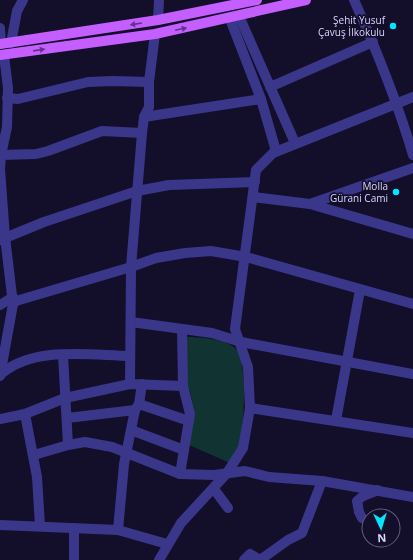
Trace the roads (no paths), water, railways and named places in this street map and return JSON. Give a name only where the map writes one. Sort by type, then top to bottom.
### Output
[{"type":"main road","points":[[2,55],[155,34],[306,0]]},
{"type":"main road","points":[[4,44],[158,20],[246,1]]},
{"type":"street","points":[[4,44],[23,0]]},
{"type":"street","points":[[158,20],[159,0]]},
{"type":"street","points":[[354,0],[398,103],[413,155]]},
{"type":"street","points":[[234,17],[270,87],[295,143]]},
{"type":"street","points":[[234,17],[261,99],[276,151]]},
{"type":"street","points":[[0,28],[4,44]]},
{"type":"street","points":[[130,384],[129,356],[131,322],[131,267],[142,133],[144,117],[149,107],[149,82],[155,34]]},
{"type":"street","points":[[270,87],[373,42]]},
{"type":"street","points":[[0,375],[4,337],[13,301],[2,238],[0,170],[1,155],[7,127],[7,98],[4,88],[2,55]]},
{"type":"street","points":[[7,98],[18,99],[88,82],[149,82]]},
{"type":"street","points":[[160,560],[167,544],[181,523],[214,489],[227,473],[243,448],[250,408],[248,367],[236,329],[256,170],[276,151],[413,97]]},
{"type":"street","points":[[144,117],[261,99]]},
{"type":"street","points":[[1,155],[36,154],[48,151],[102,130],[142,133]]},
{"type":"street","points":[[310,204],[413,168]]},
{"type":"street","points":[[2,238],[89,206],[137,191],[169,184],[255,182]]},
{"type":"street","points":[[253,197],[310,204],[413,234]]},
{"type":"street","points":[[0,305],[131,267],[156,258],[186,253],[211,252],[246,257],[413,304]]},
{"type":"street","points":[[336,420],[360,290]]},
{"type":"street","points":[[131,322],[212,333],[241,342],[413,374]]},
{"type":"street","points":[[180,474],[190,414],[182,386],[182,329]]},
{"type":"street","points":[[0,375],[32,358],[63,355],[129,356]]},
{"type":"street","points":[[63,355],[68,445]]},
{"type":"street","points":[[0,419],[25,414],[65,398],[130,384],[182,386]]},
{"type":"street","points":[[118,530],[127,453],[142,384]]},
{"type":"street","points":[[67,418],[137,407],[189,421]]},
{"type":"street","points":[[250,408],[413,433]]},
{"type":"street","points":[[25,414],[38,477],[40,526]]},
{"type":"street","points":[[131,430],[184,450]]},
{"type":"street","points":[[34,456],[68,445],[85,442],[112,447],[180,474],[214,476],[245,471],[269,477],[322,481],[413,497]]},
{"type":"street","points":[[244,560],[250,554],[260,560],[302,532],[322,481]]},
{"type":"street","points":[[214,489],[228,508]]},
{"type":"street","points":[[361,516],[358,512],[357,501],[363,496],[378,490]]},
{"type":"street","points":[[0,525],[118,530],[167,544]]},
{"type":"street","points":[[74,528],[74,560]]},
{"type":"place","name":"Şehit Yusuf Çavuş İlkokulu","points":[[393,26]]},
{"type":"place","name":"Molla Gürani Cami","points":[[396,192]]}]
